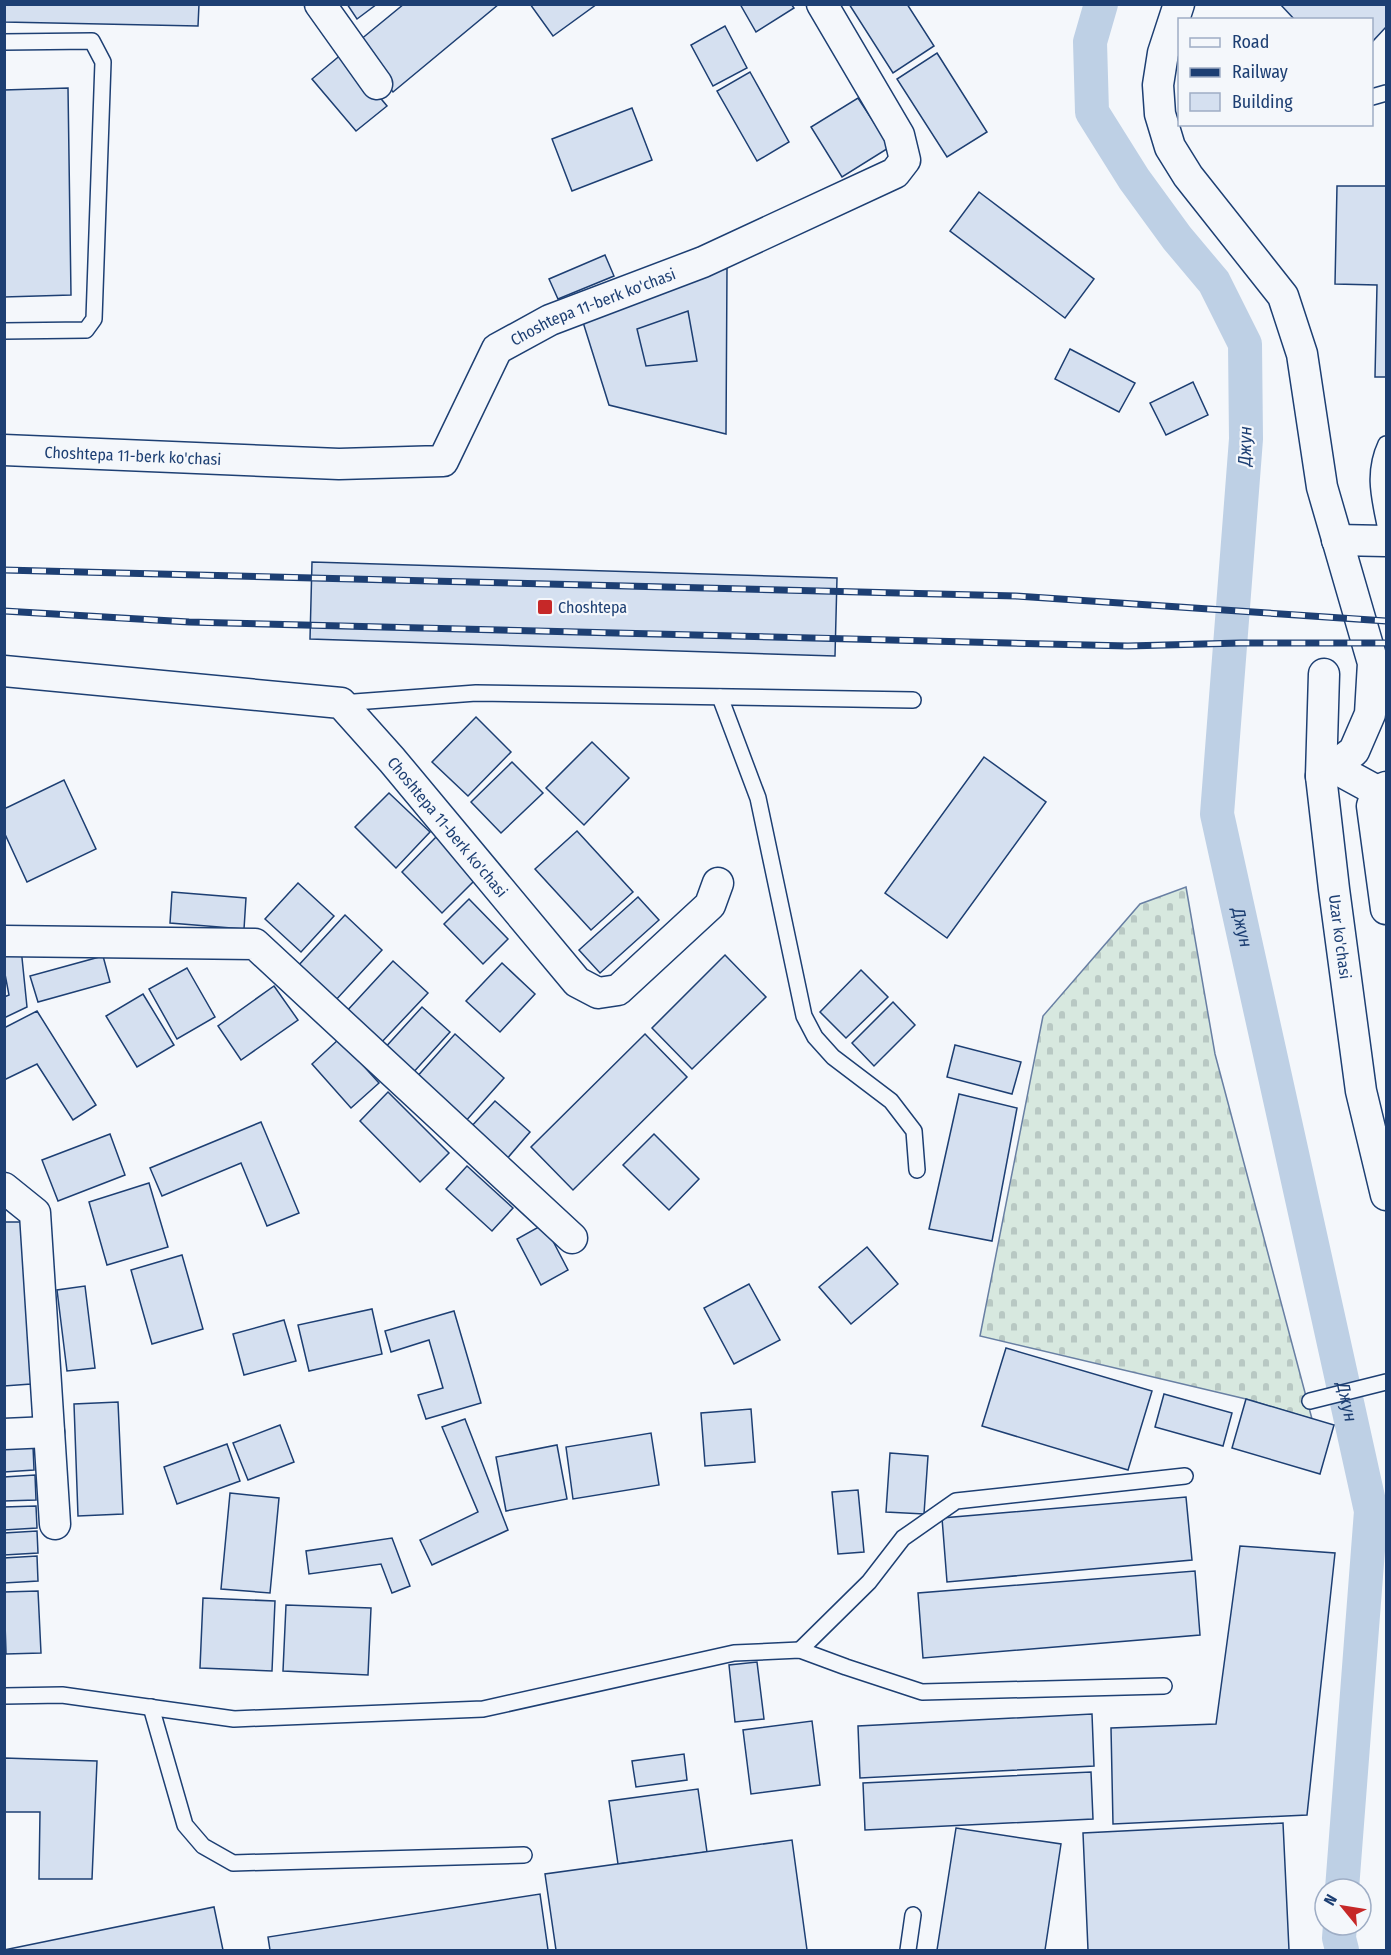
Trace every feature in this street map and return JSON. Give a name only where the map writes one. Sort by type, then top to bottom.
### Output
[{"type":"street","points":[[320,4],[377,84]]},
{"type":"street","name":"Choshtepa 11-berk ko'chasi","points":[[4,450],[339,464],[443,461],[496,349],[550,320],[703,262],[895,173],[904,160],[899,135],[822,4]]},
{"type":"street","points":[[1179,4],[1163,53],[1158,85],[1163,125],[1170,147],[1188,176],[1283,296],[1302,354],[1322,487],[1372,663],[1370,714],[1354,751],[1327,771]]},
{"type":"street","points":[[1337,540],[1386,541]]},
{"type":"street","points":[[4,671],[340,703]]},
{"type":"street","name":"Uzar ko'chasi","points":[[1324,674],[1334,889],[1361,1090],[1386,1195]]},
{"type":"street","name":"Choshtepa 11-berk ko'chasi","points":[[340,703],[400,769],[577,982],[598,993],[618,990],[710,905],[718,883]]},
{"type":"street","points":[[1327,771],[1382,789],[1372,806],[1386,909]]},
{"type":"street","points":[[4,941],[255,944],[572,1238]]},
{"type":"street","points":[[4,1188],[35,1213],[55,1524]]},
{"type":"street","points":[[4,1434],[49,1432]]},
{"type":"lane","points":[[4,42],[92,41],[103,62],[94,320],[86,330],[4,331]]},
{"type":"lane","points":[[1386,444],[1379,458],[1377,487],[1386,530]]},
{"type":"lane","points":[[340,703],[476,693],[913,700]]},
{"type":"lane","points":[[720,697],[758,798],[804,1016],[815,1037],[833,1057],[891,1101],[914,1131],[917,1170]]},
{"type":"lane","points":[[1310,1401],[1386,1382]]},
{"type":"lane","points":[[800,1650],[869,1582],[903,1538],[956,1501],[1185,1476]]},
{"type":"lane","points":[[4,1696],[62,1695],[234,1719],[483,1709],[734,1653],[800,1650],[922,1692],[1164,1686]]},
{"type":"lane","points":[[151,1707],[185,1825],[202,1846],[233,1863],[524,1855]]},
{"type":"lane","points":[[908,1950],[913,1915]]},
{"type":"green space","points":[[1186,887],[1215,1054],[1312,1419],[1246,1399],[980,1336],[1043,1016],[1140,904]]},
{"type":"building","points":[[4,4],[199,4],[198,26],[4,22]]},
{"type":"building","points":[[347,4],[377,4],[357,19]]},
{"type":"building","points":[[404,4],[499,4],[393,92],[354,45]]},
{"type":"building","points":[[530,4],[597,4],[553,36]]},
{"type":"building","points":[[740,4],[791,4],[794,8],[756,32]]},
{"type":"building","points":[[849,4],[907,4],[934,46],[893,73]]},
{"type":"building","points":[[1280,4],[1386,4],[1386,27],[1373,41],[1373,18],[1293,18]]},
{"type":"building","points":[[725,26],[747,68],[713,86],[691,45]]},
{"type":"building","points":[[343,53],[387,106],[356,131],[312,79]]},
{"type":"building","points":[[937,53],[987,132],[947,157],[897,79]]},
{"type":"building","points":[[750,72],[789,142],[757,161],[717,91]]},
{"type":"building","points":[[68,88],[71,295],[4,297],[4,90]]},
{"type":"building","points":[[858,98],[890,147],[842,177],[811,127]]},
{"type":"building","points":[[632,108],[652,160],[572,191],[552,139]]},
{"type":"building","points":[[1337,186],[1386,186],[1386,377],[1375,377],[1377,285],[1335,284]]},
{"type":"building","points":[[979,192],[1094,279],[1065,318],[950,231]]},
{"type":"building","points":[[605,255],[614,276],[558,299],[549,279]]},
{"type":"building","points":[[727,268],[726,434],[609,405],[582,319]]},
{"type":"building","points":[[688,311],[697,361],[646,366],[637,329]]},
{"type":"building","points":[[1070,349],[1135,383],[1119,412],[1055,379]]},
{"type":"building","points":[[1193,382],[1208,415],[1166,435],[1150,403]]},
{"type":"building","points":[[312,562],[837,578],[835,656],[310,639]]},
{"type":"building","points":[[476,717],[511,752],[468,796],[432,762]]},
{"type":"building","points":[[592,742],[629,778],[584,825],[546,788]]},
{"type":"building","points":[[984,757],[1046,802],[947,938],[885,893]]},
{"type":"building","points":[[512,762],[543,793],[501,833],[471,802]]},
{"type":"building","points":[[64,780],[96,849],[27,882],[4,832],[4,809]]},
{"type":"building","points":[[389,793],[430,832],[396,868],[355,827]]},
{"type":"building","points":[[577,831],[633,892],[591,930],[535,869]]},
{"type":"building","points":[[436,837],[477,878],[442,913],[402,872]]},
{"type":"building","points":[[298,883],[334,916],[301,952],[265,919]]},
{"type":"building","points":[[172,892],[246,898],[244,929],[170,923]]},
{"type":"building","points":[[638,897],[659,920],[600,973],[579,950]]},
{"type":"building","points":[[469,899],[508,939],[483,964],[444,924]]},
{"type":"building","points":[[345,915],[382,950],[334,1002],[297,967]]},
{"type":"building","points":[[21,948],[27,1007],[4,1018],[4,997],[9,995],[4,969],[4,949]]},
{"type":"building","points":[[725,955],[766,997],[692,1069],[652,1028]]},
{"type":"building","points":[[103,956],[110,982],[38,1002],[30,976]]},
{"type":"building","points":[[393,961],[428,993],[379,1045],[345,1013]]},
{"type":"building","points":[[502,963],[535,994],[500,1032],[466,1001]]},
{"type":"building","points":[[187,968],[215,1017],[177,1039],[149,989]]},
{"type":"building","points":[[861,970],[888,997],[846,1038],[820,1012]]},
{"type":"building","points":[[274,986],[298,1020],[241,1060],[218,1026]]},
{"type":"building","points":[[143,994],[174,1045],[137,1067],[106,1016]]},
{"type":"building","points":[[893,1002],[915,1025],[874,1066],[852,1043]]},
{"type":"building","points":[[422,1007],[450,1032],[411,1075],[383,1050]]},
{"type":"building","points":[[37,1011],[96,1105],[73,1120],[37,1064],[4,1080],[4,1028]]},
{"type":"building","points":[[455,1034],[504,1078],[464,1123],[415,1079]]},
{"type":"building","points":[[645,1034],[687,1077],[573,1190],[531,1147]]},
{"type":"building","points":[[339,1039],[379,1083],[351,1108],[312,1064]]},
{"type":"building","points":[[955,1045],[1021,1062],[1012,1094],[947,1077]]},
{"type":"building","points":[[388,1092],[449,1153],[420,1182],[360,1121]]},
{"type":"building","points":[[959,1094],[1017,1108],[992,1241],[929,1229]]},
{"type":"building","points":[[495,1101],[530,1132],[505,1161],[469,1129]]},
{"type":"building","points":[[261,1122],[299,1213],[267,1226],[241,1163],[162,1196],[150,1168]]},
{"type":"building","points":[[110,1134],[125,1175],[58,1201],[42,1160]]},
{"type":"building","points":[[654,1134],[699,1179],[669,1210],[623,1165]]},
{"type":"building","points":[[467,1166],[513,1208],[492,1231],[446,1189]]},
{"type":"building","points":[[149,1183],[168,1247],[107,1265],[89,1202]]},
{"type":"building","points":[[4,1222],[24,1222],[31,1384],[4,1386]]},
{"type":"building","points":[[544,1224],[568,1270],[541,1285],[517,1239]]},
{"type":"building","points":[[867,1247],[898,1284],[851,1324],[819,1287]]},
{"type":"building","points":[[182,1255],[203,1329],[152,1344],[131,1270]]},
{"type":"building","points":[[749,1284],[780,1340],[734,1364],[704,1308]]},
{"type":"building","points":[[85,1286],[95,1368],[67,1371],[57,1290]]},
{"type":"building","points":[[372,1309],[382,1354],[309,1371],[298,1325]]},
{"type":"building","points":[[454,1311],[481,1403],[426,1419],[418,1395],[443,1388],[429,1340],[391,1352],[385,1331]]},
{"type":"building","points":[[284,1320],[296,1361],[244,1375],[233,1334]]},
{"type":"building","points":[[1006,1348],[1152,1391],[1128,1470],[982,1426]]},
{"type":"building","points":[[1164,1394],[1232,1413],[1223,1446],[1155,1427]]},
{"type":"building","points":[[1246,1399],[1334,1425],[1320,1474],[1232,1448]]},
{"type":"building","points":[[118,1402],[123,1514],[78,1516],[74,1404]]},
{"type":"building","points":[[751,1409],[755,1462],[705,1466],[701,1413]]},
{"type":"building","points":[[465,1419],[508,1530],[432,1565],[420,1540],[478,1512],[442,1427]]},
{"type":"building","points":[[280,1425],[294,1462],[248,1480],[233,1443]]},
{"type":"building","points":[[651,1433],[659,1485],[573,1499],[566,1447]]},
{"type":"building","points":[[227,1444],[240,1481],[177,1504],[164,1467]]},
{"type":"building","points":[[557,1445],[567,1499],[506,1511],[496,1457]]},
{"type":"building","points":[[33,1446],[34,1470],[4,1472],[4,1448]]},
{"type":"building","points":[[890,1453],[928,1456],[924,1514],[886,1512]]},
{"type":"building","points":[[35,1475],[36,1500],[4,1501],[4,1477]]},
{"type":"building","points":[[858,1490],[864,1552],[838,1554],[832,1492]]},
{"type":"building","points":[[230,1493],[279,1498],[270,1593],[221,1589]]},
{"type":"building","points":[[1186,1497],[1192,1560],[947,1582],[942,1518]]},
{"type":"building","points":[[36,1506],[37,1528],[4,1530],[4,1507]]},
{"type":"building","points":[[37,1531],[38,1553],[4,1555],[4,1533]]},
{"type":"building","points":[[392,1538],[410,1586],[392,1593],[381,1564],[309,1574],[306,1551]]},
{"type":"building","points":[[1240,1546],[1335,1553],[1307,1815],[1113,1824],[1111,1728],[1216,1724]]},
{"type":"building","points":[[37,1556],[38,1581],[4,1583],[4,1558]]},
{"type":"building","points":[[1195,1571],[1200,1635],[923,1658],[918,1593]]},
{"type":"building","points":[[38,1591],[41,1653],[6,1654],[4,1592]]},
{"type":"building","points":[[203,1598],[275,1601],[272,1671],[200,1668]]},
{"type":"building","points":[[286,1605],[371,1608],[368,1675],[283,1671]]},
{"type":"building","points":[[757,1662],[764,1719],[735,1722],[729,1665]]},
{"type":"building","points":[[1092,1714],[1094,1766],[860,1778],[858,1726]]},
{"type":"building","points":[[812,1721],[820,1785],[751,1794],[743,1730]]},
{"type":"building","points":[[684,1754],[687,1780],[636,1787],[632,1761]]},
{"type":"building","points":[[4,1758],[97,1761],[92,1879],[39,1879],[40,1812],[4,1812]]},
{"type":"building","points":[[1091,1772],[1093,1819],[865,1830],[863,1783]]},
{"type":"building","points":[[698,1789],[707,1852],[618,1864],[609,1801]]},
{"type":"building","points":[[1283,1823],[1289,1950],[1088,1950],[1083,1833]]},
{"type":"building","points":[[956,1828],[1061,1844],[1045,1950],[937,1950]]},
{"type":"building","points":[[792,1840],[807,1950],[556,1950],[545,1874]]},
{"type":"building","points":[[540,1894],[548,1950],[270,1950],[268,1937]]},
{"type":"building","points":[[214,1907],[223,1950],[4,1950]]},
{"type":"waterway","name":"Джун","points":[[1101,4],[1090,42],[1092,112],[1134,179],[1177,238],[1214,282],[1245,344],[1246,439],[1217,814],[1371,1511],[1343,1877]]},
{"type":"waterway","name":"Джун","points":[[1339,1937],[1342,1950]]},
{"type":"railway","points":[[4,570],[1016,596],[1386,621]]},
{"type":"railway","points":[[4,611],[189,622],[1128,646],[1386,643]]},
{"type":"place","name":"Choshtepa","points":[[545,607]]}]
